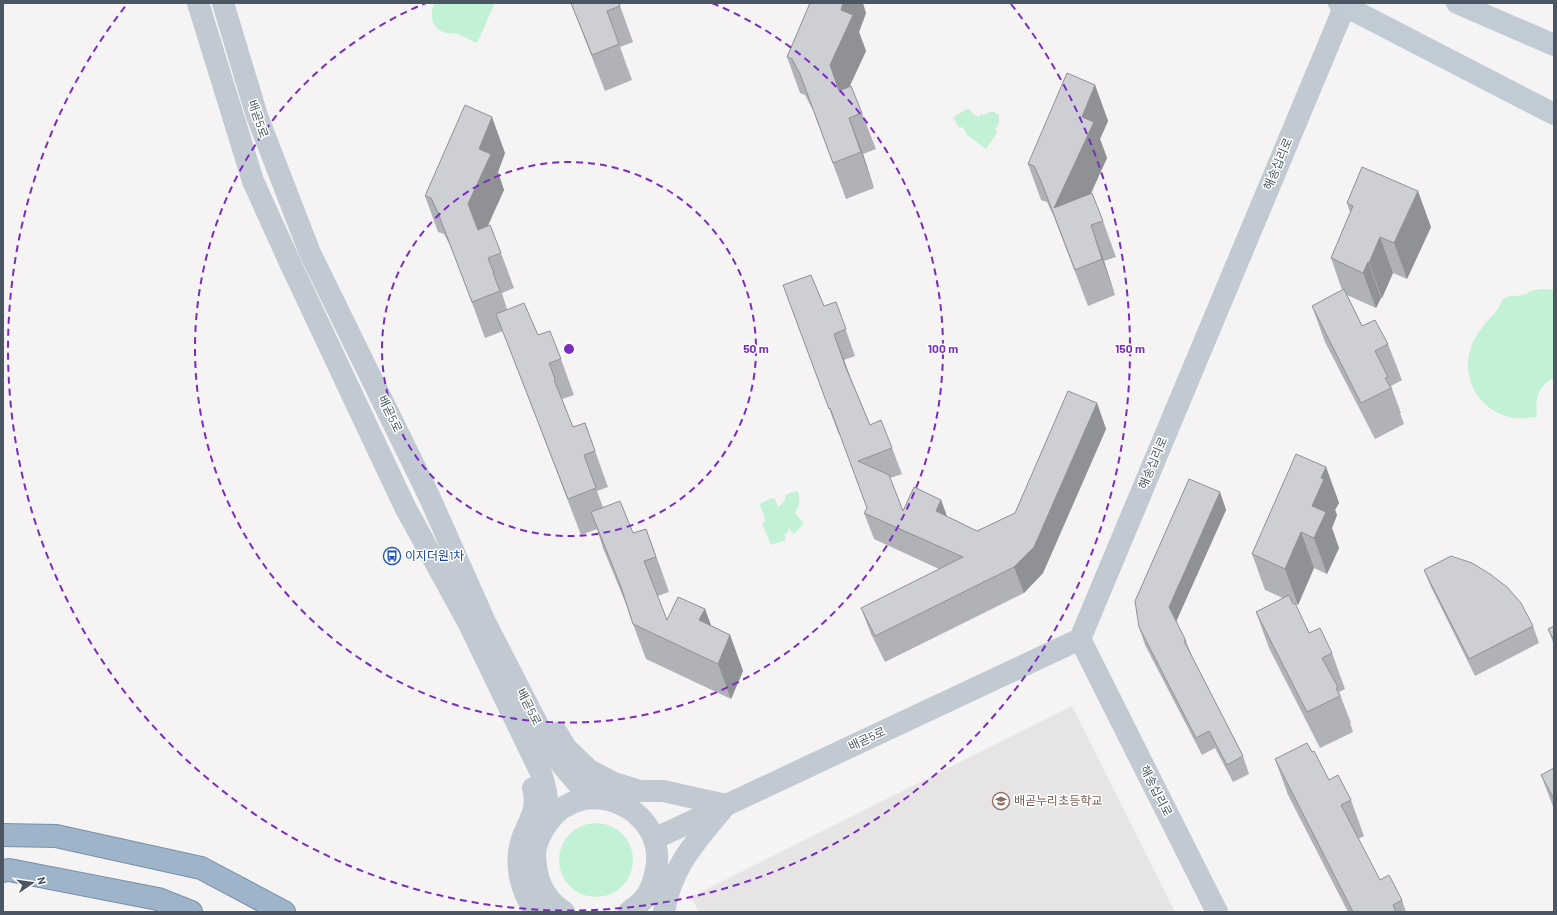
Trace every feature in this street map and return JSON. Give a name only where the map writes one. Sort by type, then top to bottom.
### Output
[{"type":"highway","points":[[3,835],[56,836],[201,868],[284,912]]},
{"type":"highway","points":[[6,870],[158,899],[191,912]]},
{"type":"main road","points":[[1457,3],[1554,45]]},
{"type":"main road","name":"해송십리로","points":[[1343,4],[1554,114]]},
{"type":"street","name":"배곧5로","points":[[198,3],[220,79],[253,181],[479,669],[519,748],[536,798],[535,808],[522,839],[519,854],[519,870],[527,900],[537,912]]},
{"type":"street","name":"배곧5로","points":[[223,3],[257,116],[310,253],[429,496],[485,622],[541,731],[562,765],[581,787],[603,799]]},
{"type":"street","name":"해송십리로","points":[[1217,912],[1080,639],[1343,4]]},
{"type":"street","points":[[429,496],[470,564],[492,605],[523,670],[566,748],[589,770],[614,783],[640,791],[663,791],[726,805],[692,845],[679,866],[670,886],[664,912]]},
{"type":"street","name":"배곧5로","points":[[405,507],[468,624],[541,773],[547,790],[548,800],[546,825]]},
{"type":"street","name":"배곧5로","points":[[654,839],[1080,639]]},
{"type":"street","name":"배곧5로","points":[[564,912],[555,906],[543,890],[536,872],[535,852],[540,834],[551,818],[567,806],[587,799],[608,799],[628,807],[644,821],[654,839],[658,860],[648,902],[644,900],[629,912]]},
{"type":"shaded area","name":"배곧누리초등학교","points":[[1072,706],[1175,912],[699,912],[691,897]]},
{"type":"green space","points":[[435,3],[493,3],[494,5],[477,43],[460,35],[445,33],[438,29],[432,18],[432,10]]},
{"type":"green space","points":[[969,108],[973,114],[978,117],[981,114],[984,115],[992,111],[999,115],[999,123],[995,129],[997,133],[986,149],[967,135],[963,127],[959,128],[953,117]]},
{"type":"green space","points":[[1543,289],[1554,290],[1554,378],[1544,385],[1538,394],[1536,405],[1537,417],[1518,418],[1504,415],[1493,410],[1477,395],[1469,374],[1468,363],[1470,351],[1477,335],[1497,311],[1505,298],[1524,295],[1531,291]]},
{"type":"green space","points":[[796,491],[798,492],[799,502],[795,514],[804,523],[794,534],[788,528],[788,532],[784,534],[786,538],[785,540],[771,545],[762,523],[766,521],[760,505],[761,503],[773,498],[778,506],[780,506],[785,500],[785,495]]},
{"type":"green space","points":[[596,823],[610,826],[622,834],[630,846],[633,860],[630,874],[622,886],[610,894],[596,897],[582,894],[570,886],[562,874],[559,860],[562,846],[570,834],[582,826]]},
{"type":"building","points":[[571,3],[619,3],[620,6],[607,11],[619,44],[592,55]]},
{"type":"building","points":[[810,3],[843,3],[841,10],[853,15],[830,65],[839,91],[851,86],[862,113],[849,118],[861,152],[833,163],[800,74],[792,59],[787,57]]},
{"type":"building","points":[[1067,73],[1095,85],[1082,117],[1094,122],[1054,208],[1092,193],[1103,221],[1091,225],[1102,259],[1075,270],[1041,181],[1034,166],[1028,164]]},
{"type":"building","points":[[465,105],[492,117],[479,149],[491,154],[468,204],[478,230],[490,225],[501,253],[488,258],[500,291],[472,302],[438,213],[431,198],[425,196]]},
{"type":"building","points":[[1362,167],[1418,191],[1394,243],[1380,237],[1363,273],[1331,258],[1353,206],[1347,203]]},
{"type":"building","points":[[811,275],[824,306],[836,302],[846,329],[834,334],[846,368],[870,425],[881,420],[892,448],[858,461],[889,475],[903,511],[914,487],[941,500],[936,511],[977,531],[1015,513],[1068,391],[1097,403],[1034,547],[1014,567],[875,636],[861,608],[963,557],[864,513],[867,508],[783,285]]},
{"type":"building","points":[[1344,289],[1362,326],[1375,320],[1388,344],[1375,351],[1388,377],[1385,378],[1391,388],[1361,403],[1312,306]]},
{"type":"building","points":[[524,303],[538,335],[550,331],[561,359],[549,363],[555,379],[554,380],[573,427],[585,423],[595,451],[584,455],[596,488],[568,499],[496,314]]},
{"type":"building","points":[[1296,454],[1326,467],[1321,478],[1324,479],[1312,506],[1326,512],[1314,538],[1301,532],[1285,569],[1252,554]]},
{"type":"building","points":[[1189,479],[1220,492],[1169,607],[1186,641],[1184,641],[1243,756],[1227,765],[1209,731],[1196,738],[1139,627],[1135,601]]},
{"type":"building","points":[[620,501],[633,533],[646,529],[656,557],[644,561],[667,620],[678,597],[705,609],[699,620],[730,635],[718,664],[633,624],[621,587],[591,512]]},
{"type":"building","points":[[1451,556],[1472,563],[1507,587],[1521,603],[1533,626],[1469,659],[1424,570]]},
{"type":"building","points":[[1289,595],[1293,604],[1295,603],[1309,633],[1320,628],[1332,653],[1322,658],[1338,687],[1336,688],[1340,696],[1307,712],[1256,612]]},
{"type":"building","points":[[1554,626],[1554,640],[1548,629]]},
{"type":"building","points":[[1307,743],[1312,752],[1314,751],[1329,780],[1338,775],[1351,800],[1341,805],[1380,880],[1389,875],[1402,900],[1393,905],[1396,912],[1353,912],[1275,759]]},
{"type":"building","points":[[1554,768],[1554,799],[1541,775]]},
{"type":"place","name":"이지더원1차","points":[[392,556]]},
{"type":"place","name":"배곧누리초등학교","points":[[1001,801]]}]
